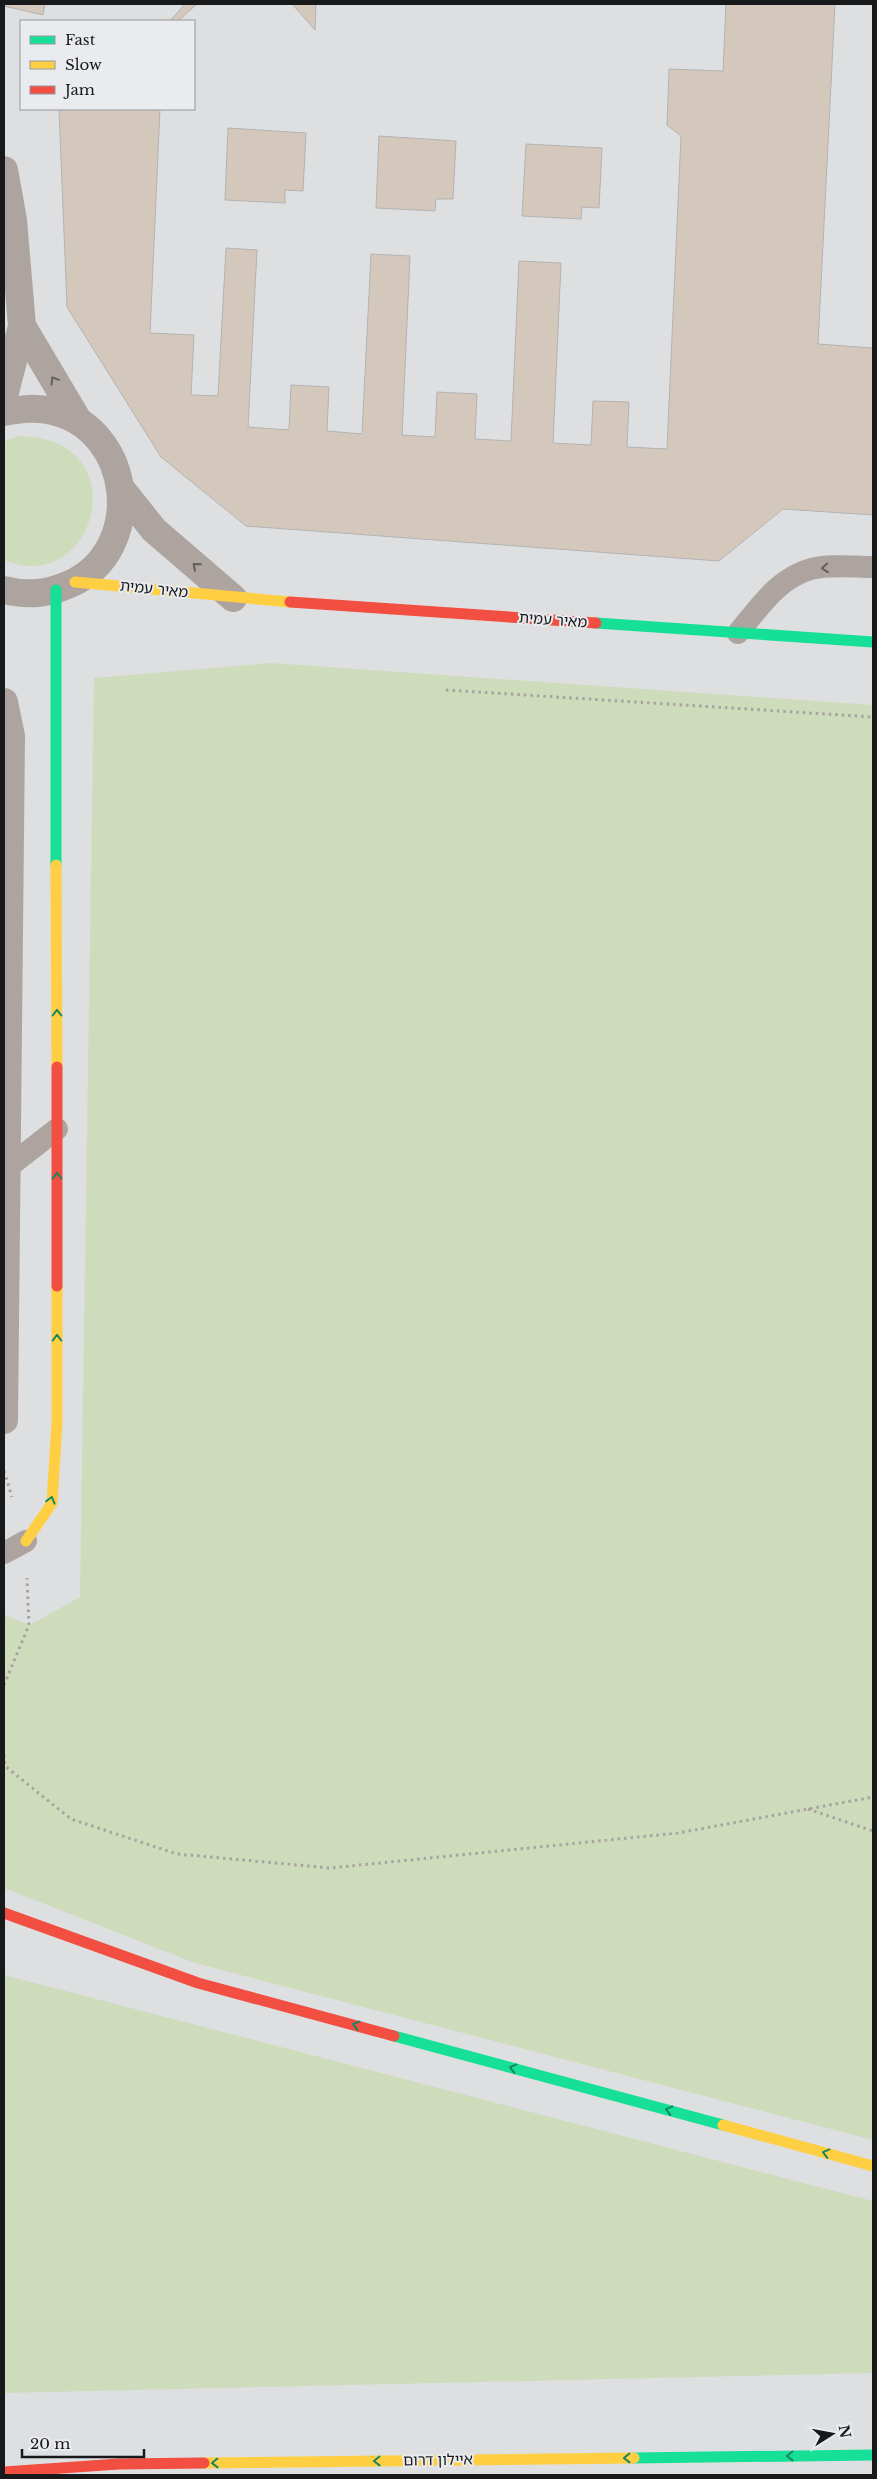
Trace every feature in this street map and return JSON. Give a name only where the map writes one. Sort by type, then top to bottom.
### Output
[{"type":"main road","name":"מאיר עמית","points":[[66,586],[873,642]]},
{"type":"main road","points":[[26,1541],[52,1503],[58,1422],[57,1129],[66,586]]},
{"type":"main road","points":[[4,1913],[198,1983],[873,2166]]},
{"type":"main road","name":"איילון דרום","points":[[4,2472],[120,2464],[873,2455]]},
{"type":"street","points":[[4,170],[13,220],[22,326],[4,396]]},
{"type":"street","points":[[4,590],[22,594],[42,594],[66,586],[84,577],[102,560],[114,538],[122,515],[122,490],[114,463],[100,441],[79,422],[22,326]]},
{"type":"street","points":[[4,412],[28,408],[54,411],[79,422]]},
{"type":"street","name":"מאיר עמית","points":[[122,490],[154,530],[233,598]]},
{"type":"street","points":[[4,702],[11,736],[5,1168],[4,1420]]},
{"type":"lane","points":[[738,633],[769,595],[793,576],[812,568],[873,567]]},
{"type":"lane","points":[[5,1168],[57,1129]]},
{"type":"lane","points":[[4,1553],[26,1541]]},
{"type":"path","points":[[446,690],[873,717]]},
{"type":"path","points":[[4,1755],[5,1766],[71,1819],[178,1854],[330,1868],[678,1833],[873,1797]]},
{"type":"path","points":[[807,1809],[873,1831]]},
{"type":"green space","points":[[19,436],[57,443],[81,461],[92,486],[91,513],[81,538],[62,557],[36,566],[4,560],[4,441]]},
{"type":"green space","points":[[271,663],[873,705],[873,2140],[195,1963],[4,1888],[4,1615],[30,1625],[80,1597],[94,678]]},
{"type":"green space","points":[[4,1975],[873,2201],[873,2373],[4,2393]]},
{"type":"building","points":[[4,4],[45,4],[43,15],[4,6]]},
{"type":"building","points":[[185,4],[835,4],[818,344],[873,348],[873,515],[783,509],[719,561],[246,526],[161,457],[67,307],[59,110],[195,110],[195,20],[171,20]]},
{"type":"building","points":[[197,4],[292,4],[315,30],[316,4],[726,4],[723,71],[669,69],[667,125],[681,136],[667,449],[627,447],[629,402],[593,401],[591,445],[553,443],[561,263],[519,261],[511,441],[475,439],[477,394],[437,392],[435,437],[402,435],[410,256],[371,254],[362,434],[327,431],[329,387],[291,385],[289,430],[248,427],[257,250],[226,248],[218,396],[191,395],[194,335],[150,333],[160,110],[195,110],[195,20],[179,20]],"holes":[[[228,128],[306,133],[303,191],[285,190],[285,203],[225,200]],[[379,136],[456,141],[453,199],[436,199],[435,211],[376,208]],[[526,144],[602,148],[599,208],[582,207],[581,219],[522,216]]]},
{"type":"traffic: fast","points":[[56,590],[56,865]]},
{"type":"traffic: fast","points":[[596,623],[873,642]]},
{"type":"traffic: fast","points":[[394,2036],[723,2125]]},
{"type":"traffic: fast","points":[[634,2458],[873,2455]]},
{"type":"traffic: slow","points":[[75,582],[290,602]]},
{"type":"traffic: slow","points":[[56,865],[57,1067]]},
{"type":"traffic: slow","points":[[26,1541],[52,1503],[57,1422],[57,1286]]},
{"type":"traffic: slow","points":[[723,2125],[873,2166]]},
{"type":"traffic: slow","points":[[204,2463],[634,2458]]},
{"type":"traffic: jam","points":[[290,602],[596,623]]},
{"type":"traffic: jam","points":[[57,1067],[57,1286]]},
{"type":"traffic: jam","points":[[4,1913],[198,1983],[394,2036]]},
{"type":"traffic: jam","points":[[4,2472],[119,2464],[204,2463]]}]
